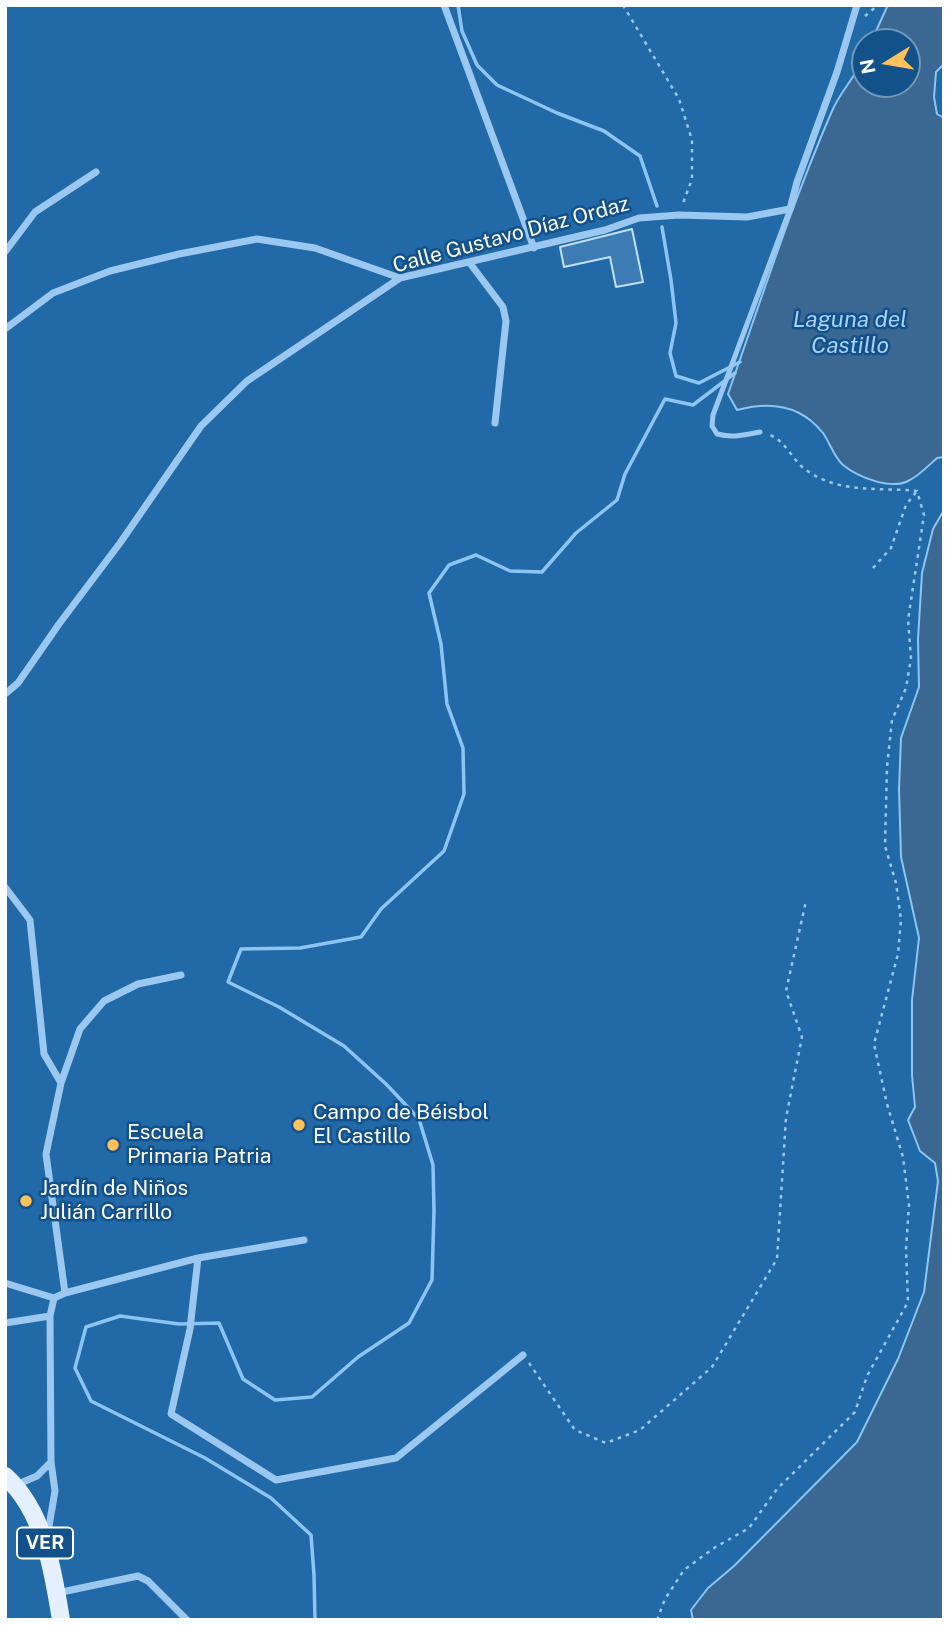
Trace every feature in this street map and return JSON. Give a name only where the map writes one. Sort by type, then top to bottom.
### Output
[{"type":"main road","name":"VER","points":[[10,1480],[32,1511],[46,1546],[61,1620]]},
{"type":"street","points":[[444,5],[534,248]]},
{"type":"street","points":[[790,209],[857,5]]},
{"type":"street","points":[[5,252],[35,212],[96,172]]},
{"type":"street","name":"Calle Gustavo Díaz Ordaz","points":[[5,694],[18,683],[201,426],[247,381],[400,278],[534,248],[605,230],[639,218],[679,215],[747,217],[790,209]]},
{"type":"street","points":[[5,329],[52,293],[110,271],[257,239],[315,248],[400,278]]},
{"type":"street","points":[[469,262],[503,307],[506,321],[495,423]]},
{"type":"street","points":[[5,887],[30,920],[44,1054],[61,1083]]},
{"type":"street","points":[[65,1293],[46,1154],[61,1083],[80,1029],[104,1001],[138,984],[181,975]]},
{"type":"street","points":[[5,1283],[54,1297],[198,1258],[304,1240]]},
{"type":"street","points":[[198,1258],[190,1329],[171,1414],[276,1480],[396,1458],[523,1355]]},
{"type":"street","points":[[46,1546],[55,1491],[51,1462],[50,1316],[54,1297]]},
{"type":"street","points":[[5,1323],[50,1316]]},
{"type":"street","points":[[10,1480],[37,1476],[51,1462]]},
{"type":"street","points":[[57,1593],[138,1576],[148,1581],[187,1620]]},
{"type":"lane","points":[[760,432],[725,436],[717,433],[712,426],[713,415],[790,209]]},
{"type":"path","points":[[623,5],[679,99],[692,140],[692,179],[679,215]]},
{"type":"path","points":[[760,432],[776,437],[804,469],[821,480],[873,490],[917,491]]},
{"type":"path","points":[[873,568],[891,548],[906,505],[917,491]]},
{"type":"path","points":[[657,1620],[665,1599],[684,1570],[714,1548],[749,1528],[777,1489],[855,1412],[867,1376],[908,1302],[908,1193],[903,1157],[887,1104],[874,1044],[898,954],[901,920],[896,883],[885,846],[887,767],[892,720],[906,688],[911,658],[908,620],[924,515],[917,491]]},
{"type":"path","points":[[523,1355],[575,1430],[606,1443],[640,1430],[712,1367],[776,1259],[786,1118],[802,1037],[786,991],[806,901]]},
{"type":"shaded area","points":[[5,5],[944,5],[944,1620],[5,1620]]},
{"type":"water","name":"Laguna del Castillo","points":[[944,5],[944,64],[936,72],[934,97],[937,114],[944,118],[944,457],[937,458],[912,479],[892,484],[865,478],[843,465],[823,433],[805,416],[773,406],[737,410],[728,394],[790,216],[839,97],[851,79],[851,98],[921,98],[921,28],[877,28],[887,7]]},
{"type":"water","points":[[944,510],[944,1620],[693,1620],[691,1610],[708,1588],[734,1566],[857,1442],[898,1359],[924,1292],[938,1181],[935,1163],[920,1151],[908,1120],[915,1107],[912,1075],[912,1000],[919,938],[901,857],[899,789],[901,738],[919,687],[918,639],[922,573],[933,529]]},
{"type":"building","points":[[632,229],[643,282],[616,287],[610,257],[564,267],[560,247]]},
{"type":"waterway","points":[[458,5],[462,31],[477,65],[497,85],[604,131],[640,156],[657,206]]},
{"type":"waterway","points":[[662,227],[676,323],[670,353],[676,376],[699,383],[740,362]]},
{"type":"waterway","points":[[315,1620],[311,1535],[271,1498],[205,1458],[91,1401],[75,1368],[86,1327],[120,1316],[179,1324],[219,1323],[243,1379],[275,1400],[312,1397],[358,1357],[409,1323],[432,1280],[433,1165],[419,1119],[344,1046],[279,1007],[228,982],[241,949],[300,948],[361,937],[381,909],[444,851],[464,794],[463,748],[447,704],[441,644],[429,593],[449,565],[476,555],[510,571],[542,572],[576,533],[617,500],[625,474],[665,399],[693,405],[735,373]]},
{"type":"place","name":"Campo de Béisbol El Castillo","points":[[299,1125]]},
{"type":"place","name":"Escuela Primaria Patria","points":[[113,1145]]},
{"type":"place","name":"Jardín de Niños Julián Carrillo","points":[[26,1201]]}]
